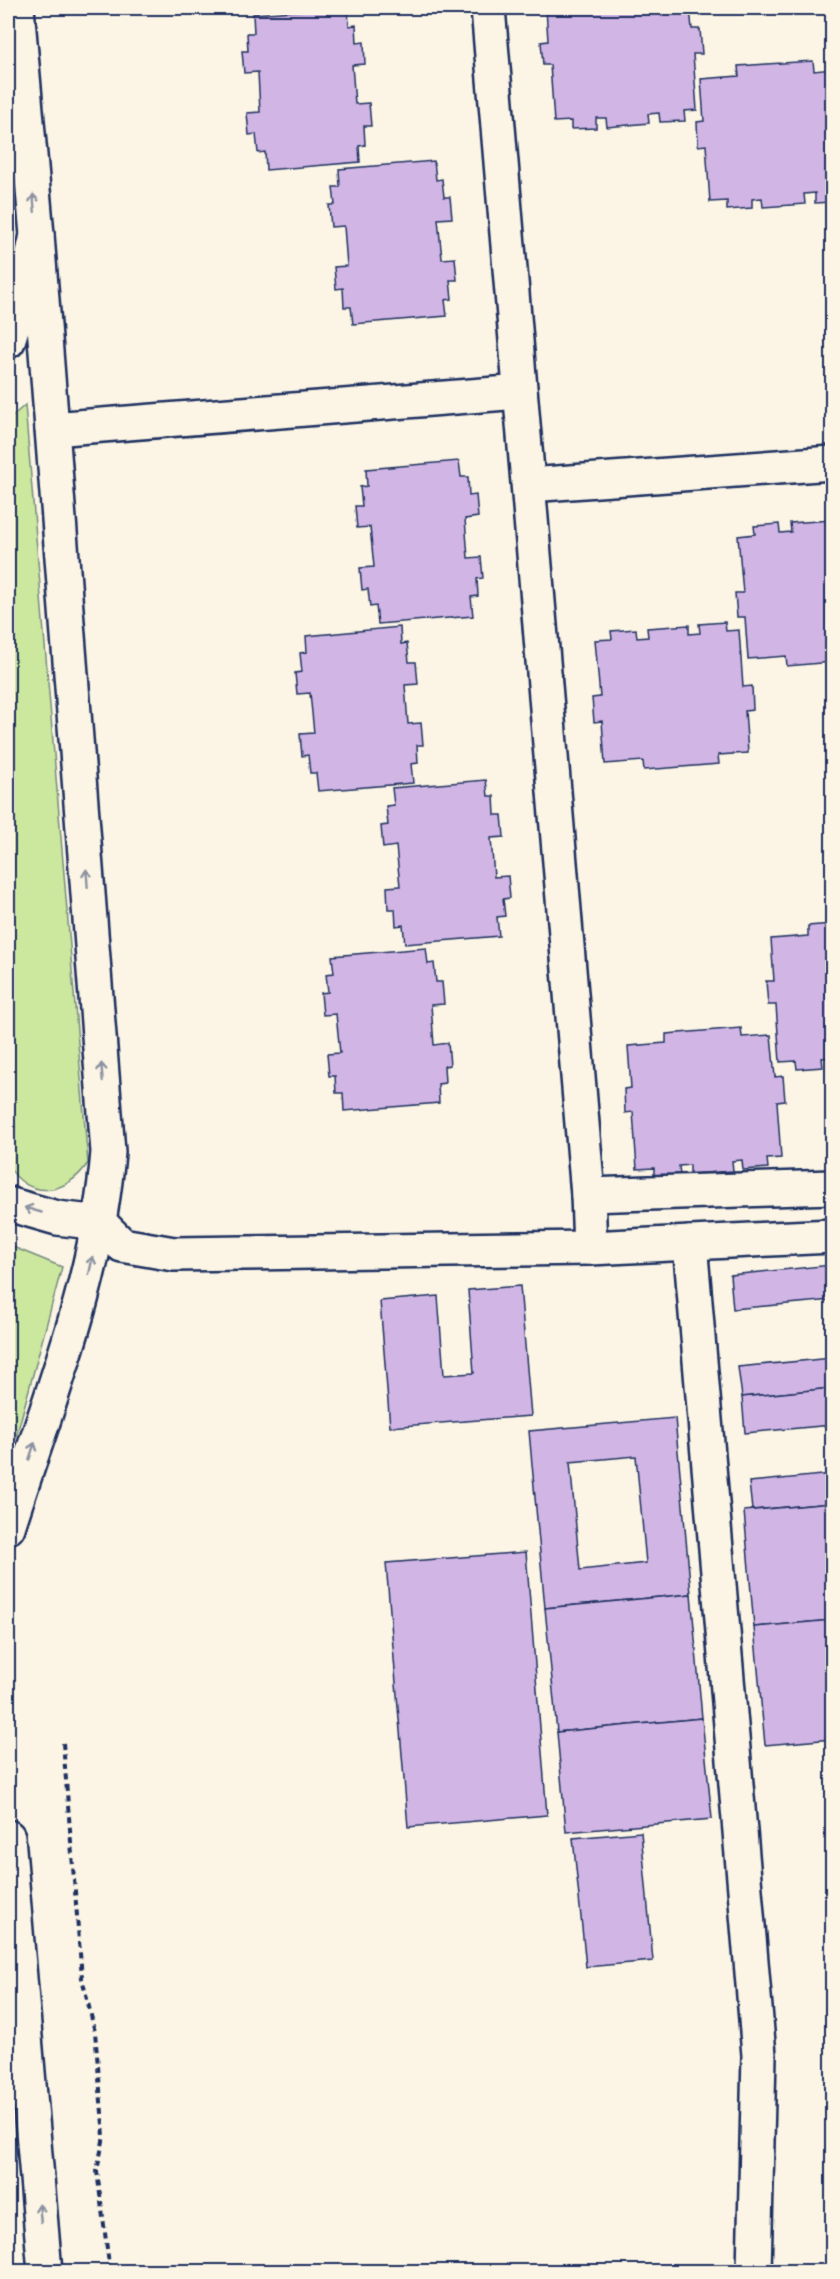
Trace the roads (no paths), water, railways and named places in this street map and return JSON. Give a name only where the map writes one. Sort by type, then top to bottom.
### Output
[{"type":"main road","points":[[8,1527],[87,1281],[100,1223],[108,1152],[37,235],[17,8]]},
{"type":"main road","points":[[489,8],[588,1195],[590,1248]]},
{"type":"main road","points":[[8,341],[28,278],[37,235]]},
{"type":"main road","points":[[52,429],[520,392]]},
{"type":"main road","points":[[529,485],[832,463]]},
{"type":"main road","points":[[588,1195],[832,1187]]},
{"type":"main road","points":[[8,1204],[57,1218],[100,1223],[122,1245],[174,1254],[590,1248],[832,1236]]},
{"type":"main road","points":[[690,1243],[759,2055],[754,2271]]},
{"type":"main road","points":[[8,1837],[45,2271]]}]
